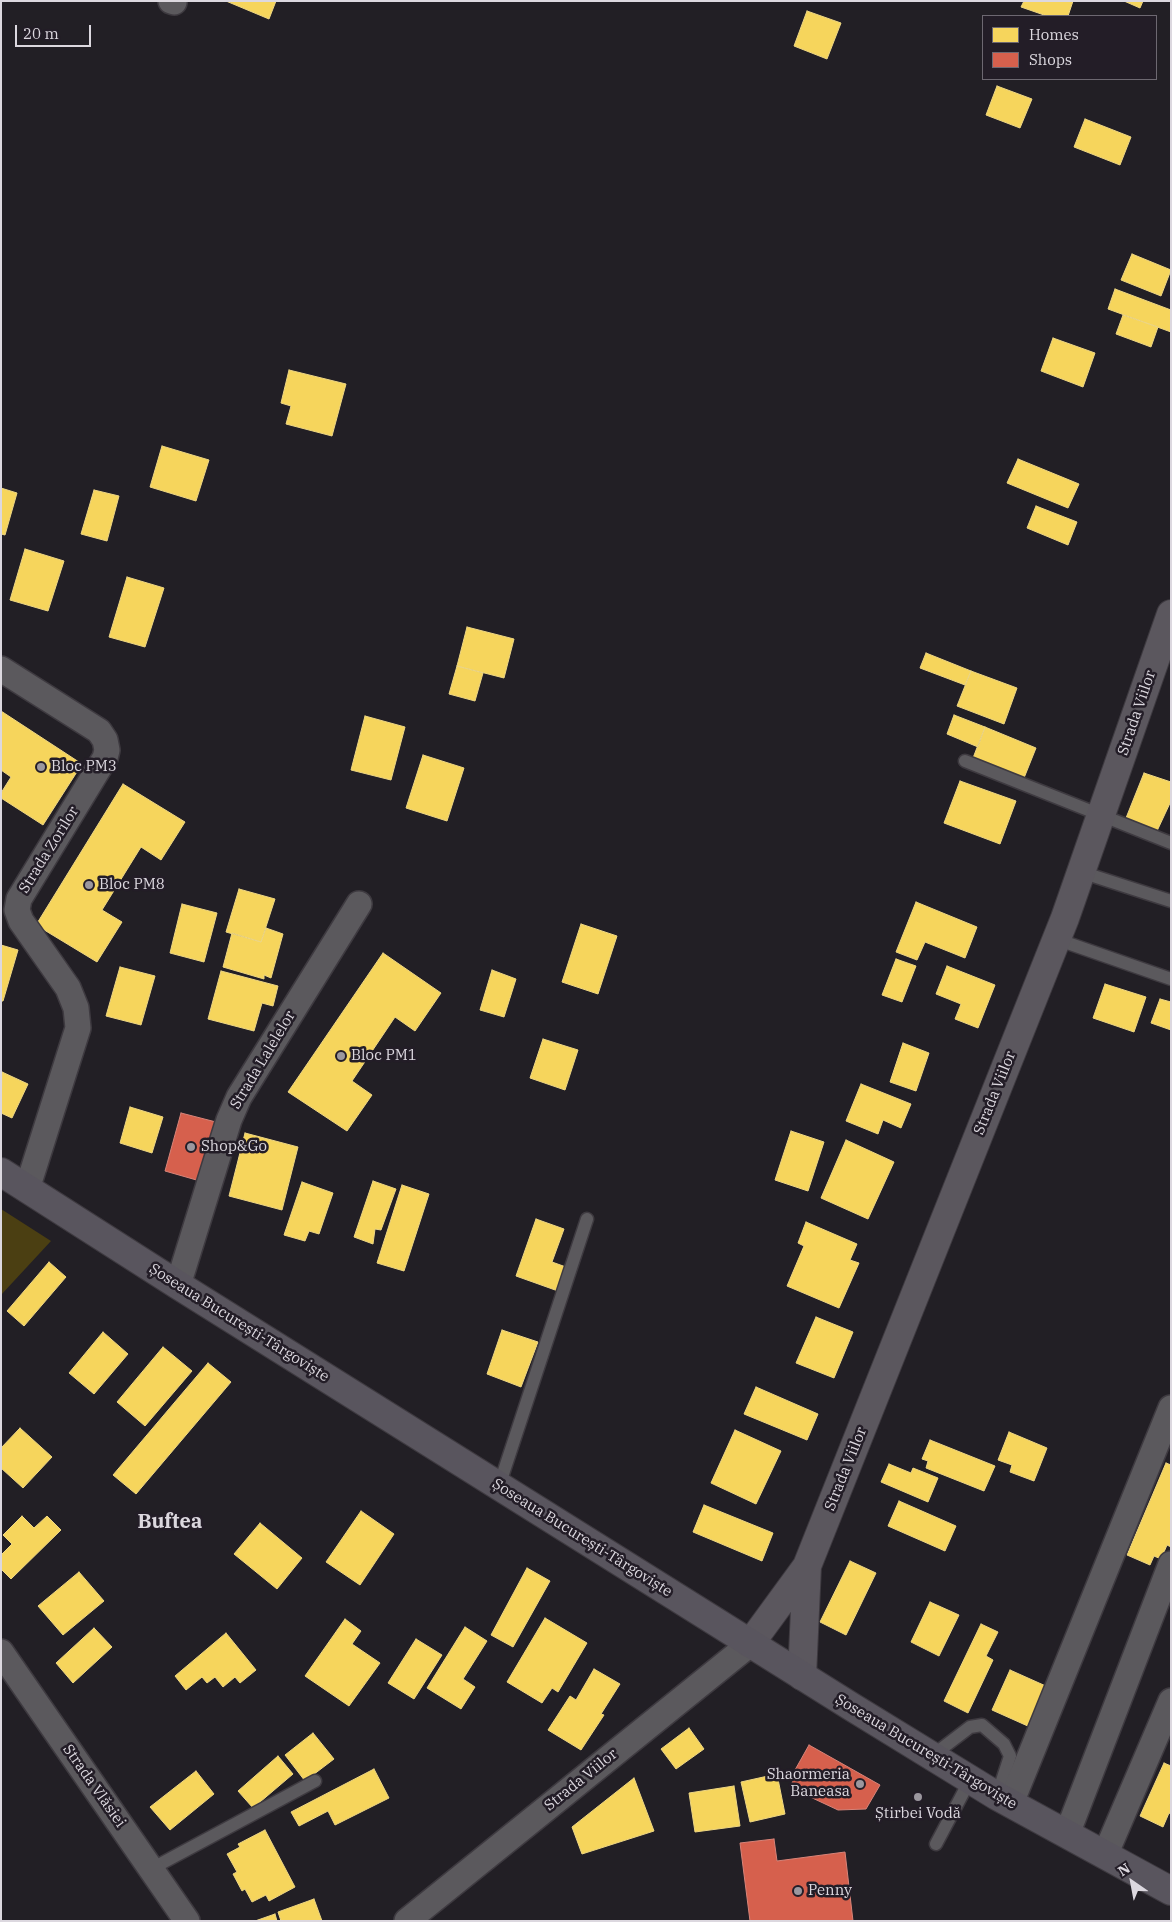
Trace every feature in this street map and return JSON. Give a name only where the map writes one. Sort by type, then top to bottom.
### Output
[{"type":"main road","name":"Strada Viilor","points":[[750,1644],[807,1566],[1056,939],[1171,614]]},
{"type":"main road","name":"Șoseaua București-Târgoviște","points":[[1,1172],[750,1644],[970,1780],[1171,1891]]},
{"type":"main road","name":"Strada Viilor","points":[[802,1676],[807,1566]]},
{"type":"street","name":"Strada Zorilor","points":[[1,669],[99,731],[107,750],[106,758],[19,899],[17,910],[21,921],[68,988],[76,1008],[78,1028],[27,1189]]},
{"type":"street","name":"Strada Lalelelor","points":[[178,1285],[229,1120],[239,1097],[359,904]]},
{"type":"street","points":[[1004,1799],[1171,1408]]},
{"type":"street","points":[[1067,1834],[1171,1564]]},
{"type":"street","name":"Strada Viilor","points":[[407,1921],[750,1644]]},
{"type":"street","name":"Strada Vlăsiei","points":[[1,1652],[187,1921]]},
{"type":"street","points":[[1104,1855],[1171,1702]]},
{"type":"lane","points":[[965,761],[1171,843]]},
{"type":"lane","points":[[1081,872],[1171,901]]},
{"type":"lane","points":[[1056,939],[1171,979]]},
{"type":"lane","points":[[499,1486],[587,1219]]},
{"type":"lane","points":[[932,1756],[970,1727],[982,1725],[1004,1744],[1010,1756],[1004,1799]]},
{"type":"lane","points":[[936,1844],[970,1780]]},
{"type":"lane","points":[[151,1869],[315,1781]]},
{"type":"shaded area","points":[[1,1209],[51,1241],[1,1295]]},
{"type":"building: Homes","points":[[226,1],[276,1],[269,19]]},
{"type":"building: Homes","points":[[1024,1],[1073,1],[1068,15],[1044,15],[1021,7]]},
{"type":"building: Homes","points":[[1124,1],[1143,1],[1140,8]]},
{"type":"building: Homes","points":[[807,11],[841,23],[827,59],[794,46]]},
{"type":"building: Homes","points":[[997,86],[1032,99],[1020,128],[986,115]]},
{"type":"building: Homes","points":[[1085,119],[1131,137],[1120,165],[1074,147]]},
{"type":"building: Homes","points":[[1132,254],[1171,270],[1161,296],[1121,280]]},
{"type":"building: Homes","points":[[1115,289],[1171,310],[1171,332],[1108,309]]},
{"type":"building: Homes","points":[[1123,315],[1158,327],[1151,347],[1116,334]]},
{"type":"building: Homes","points":[[1053,338],[1095,353],[1083,387],[1041,371]]},
{"type":"building: Homes","points":[[289,370],[346,384],[332,436],[286,424],[291,406],[281,403]]},
{"type":"building: Homes","points":[[162,446],[209,460],[196,501],[150,487]]},
{"type":"building: Homes","points":[[1018,459],[1079,484],[1068,508],[1007,483]]},
{"type":"building: Homes","points":[[1,488],[17,493],[5,535],[1,534]]},
{"type":"building: Homes","points":[[94,490],[119,496],[107,541],[81,534]]},
{"type":"building: Homes","points":[[1036,506],[1077,522],[1068,545],[1027,528]]},
{"type":"building: Homes","points":[[25,549],[64,561],[48,611],[10,600]]},
{"type":"building: Homes","points":[[127,577],[164,588],[145,647],[109,637]]},
{"type":"building: Homes","points":[[467,627],[514,639],[504,678],[457,666]]},
{"type":"building: Homes","points":[[926,653],[971,671],[965,685],[920,668]]},
{"type":"building: Homes","points":[[457,666],[483,673],[475,701],[449,694]]},
{"type":"building: Homes","points":[[971,671],[1017,688],[1004,724],[957,706]]},
{"type":"building: Homes","name":"Bloc PM3","points":[[1,711],[82,764],[43,825],[1,798],[1,793],[11,777],[1,770]]},
{"type":"building: Homes","points":[[954,715],[985,727],[978,747],[947,734]]},
{"type":"building: Homes","points":[[365,716],[405,727],[391,780],[351,770]]},
{"type":"building: Homes","points":[[985,727],[1036,748],[1024,778],[973,758]]},
{"type":"building: Homes","points":[[423,755],[464,768],[447,821],[406,808]]},
{"type":"building: Homes","points":[[1144,773],[1171,782],[1171,801],[1157,831],[1126,818]]},
{"type":"building: Homes","points":[[960,781],[1016,801],[1000,844],[944,823]]},
{"type":"building: Homes","name":"Bloc PM8","points":[[123,784],[185,822],[161,860],[141,847],[102,910],[122,922],[97,962],[36,925]]},
{"type":"building: Homes","points":[[239,889],[275,899],[261,942],[226,932]]},
{"type":"building: Homes","points":[[916,902],[977,927],[965,958],[925,942],[917,960],[896,952]]},
{"type":"building: Homes","points":[[182,904],[217,913],[204,962],[170,953]]},
{"type":"building: Homes","points":[[581,924],[617,936],[598,994],[562,982]]},
{"type":"building: Homes","points":[[266,928],[283,934],[271,978],[264,975],[264,979],[223,967],[232,933],[261,942]]},
{"type":"building: Homes","points":[[1,945],[18,950],[3,1001],[1,1001]]},
{"type":"building: Homes","name":"Bloc PM1","points":[[383,953],[441,993],[415,1031],[395,1017],[352,1081],[372,1095],[347,1131],[288,1092]]},
{"type":"building: Homes","points":[[896,959],[916,966],[902,1002],[882,995]]},
{"type":"building: Homes","points":[[947,966],[995,985],[978,1028],[955,1019],[961,1004],[936,994]]},
{"type":"building: Homes","points":[[120,967],[155,976],[141,1025],[106,1016]]},
{"type":"building: Homes","points":[[492,970],[516,979],[504,1017],[480,1010]]},
{"type":"building: Homes","points":[[221,971],[278,986],[273,1006],[262,1003],[254,1031],[208,1019]]},
{"type":"building: Homes","points":[[1105,984],[1146,997],[1134,1032],[1093,1018]]},
{"type":"building: Homes","points":[[1160,999],[1171,1002],[1171,1030],[1151,1023]]},
{"type":"building: Homes","points":[[543,1039],[578,1050],[565,1090],[530,1078]]},
{"type":"building: Homes","points":[[903,1043],[929,1053],[916,1091],[890,1082]]},
{"type":"building: Homes","points":[[2,1072],[28,1084],[12,1118],[1,1113]]},
{"type":"building: Homes","points":[[861,1084],[911,1104],[901,1128],[883,1120],[878,1134],[846,1121]]},
{"type":"building: Homes","points":[[130,1107],[163,1117],[152,1153],[120,1143]]},
{"type":"building: Homes","points":[[791,1131],[824,1142],[808,1191],[775,1180]]},
{"type":"building: Homes","points":[[245,1133],[298,1147],[282,1210],[229,1196]]},
{"type":"building: Homes","points":[[846,1140],[894,1162],[868,1219],[821,1198]]},
{"type":"building: Homes","points":[[373,1181],[396,1189],[381,1230],[375,1229],[373,1244],[354,1237]]},
{"type":"building: Homes","points":[[302,1182],[333,1193],[319,1234],[309,1231],[305,1241],[284,1235]]},
{"type":"building: Homes","points":[[402,1185],[429,1194],[404,1271],[377,1263]]},
{"type":"building: Homes","points":[[536,1219],[564,1229],[552,1262],[566,1267],[558,1291],[516,1276]]},
{"type":"building: Homes","points":[[806,1222],[857,1244],[850,1260],[859,1263],[839,1308],[787,1286],[804,1246],[798,1243]]},
{"type":"building: Homes","points":[[49,1262],[66,1277],[24,1326],[7,1311]]},
{"type":"building: Homes","points":[[816,1317],[853,1332],[834,1378],[796,1363]]},
{"type":"building: Homes","points":[[502,1330],[538,1342],[521,1387],[487,1374]]},
{"type":"building: Homes","points":[[103,1332],[128,1354],[94,1394],[69,1373]]},
{"type":"building: Homes","points":[[163,1347],[192,1371],[145,1426],[117,1402]]},
{"type":"building: Homes","points":[[208,1363],[231,1382],[136,1494],[113,1475]]},
{"type":"building: Homes","points":[[756,1387],[818,1414],[807,1440],[744,1414]]},
{"type":"building: Homes","points":[[20,1428],[52,1457],[23,1488],[1,1468],[1,1448]]},
{"type":"building: Homes","points":[[735,1430],[781,1451],[756,1504],[711,1483]]},
{"type":"building: Homes","points":[[1009,1432],[1047,1448],[1034,1481],[1010,1472],[1012,1465],[998,1460]]},
{"type":"building: Homes","points":[[930,1440],[995,1466],[984,1491],[926,1468],[928,1461],[922,1459]]},
{"type":"building: Homes","points":[[1166,1463],[1171,1465],[1171,1547],[1167,1545],[1161,1559],[1154,1556],[1150,1565],[1127,1555]]},
{"type":"building: Homes","points":[[889,1464],[911,1473],[913,1468],[938,1478],[928,1502],[881,1482]]},
{"type":"building: Homes","points":[[899,1501],[956,1526],[945,1551],[888,1526]]},
{"type":"building: Homes","points":[[704,1505],[773,1533],[762,1561],[693,1532]]},
{"type":"building: Homes","points":[[361,1511],[394,1534],[360,1585],[326,1562]]},
{"type":"building: Homes","points":[[22,1516],[34,1528],[47,1516],[61,1530],[11,1579],[1,1569],[1,1555],[12,1544],[3,1535]]},
{"type":"building: Homes","points":[[260,1523],[302,1558],[277,1589],[234,1554]]},
{"type":"building: Homes","points":[[850,1561],[876,1573],[846,1635],[820,1622]]},
{"type":"building: Homes","points":[[527,1568],[550,1581],[513,1647],[491,1635]]},
{"type":"building: Homes","points":[[79,1572],[104,1601],[63,1635],[38,1606]]},
{"type":"building: Homes","points":[[930,1602],[959,1615],[939,1656],[911,1642]]},
{"type":"building: Homes","points":[[545,1618],[587,1643],[558,1692],[552,1688],[542,1703],[507,1682]]},
{"type":"building: Homes","points":[[345,1619],[361,1631],[352,1644],[380,1663],[349,1706],[305,1676]]},
{"type":"building: Homes","points":[[981,1624],[998,1632],[986,1656],[993,1660],[968,1713],[944,1701]]},
{"type":"building: Homes","points":[[465,1627],[487,1641],[463,1679],[475,1687],[461,1709],[427,1688]]},
{"type":"building: Homes","points":[[94,1628],[112,1647],[73,1683],[56,1663]]},
{"type":"building: Homes","points":[[226,1633],[256,1670],[240,1683],[235,1677],[223,1687],[215,1677],[207,1683],[202,1677],[186,1690],[175,1676]]},
{"type":"building: Homes","points":[[416,1639],[442,1655],[414,1699],[388,1683]]},
{"type":"building: Homes","points":[[594,1669],[620,1684],[601,1714],[604,1715],[581,1750],[548,1730],[570,1696],[576,1700]]},
{"type":"building: Homes","points":[[1010,1670],[1048,1687],[1030,1727],[992,1710]]},
{"type":"building: Homes","points":[[689,1728],[704,1749],[676,1769],[661,1749]]},
{"type":"building: Homes","points":[[313,1733],[334,1759],[305,1781],[285,1755]]},
{"type":"building: Homes","points":[[278,1756],[293,1774],[253,1808],[238,1791]]},
{"type":"building: Homes","points":[[1164,1763],[1171,1766],[1171,1814],[1169,1813],[1163,1827],[1140,1816]]},
{"type":"building: Homes","points":[[374,1769],[389,1798],[335,1825],[328,1811],[299,1826],[291,1812]]},
{"type":"building: Homes","points":[[196,1771],[214,1794],[170,1830],[150,1807]]},
{"type":"building: Homes","points":[[777,1774],[785,1814],[750,1822],[741,1782]]},
{"type":"building: Homes","points":[[634,1778],[654,1831],[582,1854],[572,1827]]},
{"type":"building: Homes","points":[[734,1786],[740,1826],[695,1832],[689,1793]]},
{"type":"building: Homes","points":[[265,1830],[295,1887],[269,1901],[266,1895],[252,1902],[245,1889],[242,1891],[233,1874],[237,1872],[227,1854],[240,1847],[238,1844]]},
{"type":"building: Homes","points":[[314,1899],[322,1921],[281,1921],[278,1912]]},
{"type":"building: Homes","points":[[275,1914],[277,1921],[255,1921]]},
{"type":"building: Shops","name":"Shop&Go","points":[[181,1113],[216,1122],[200,1181],[165,1171]]},
{"type":"building: Shops","points":[[809,1745],[880,1785],[866,1809],[838,1810],[791,1788],[795,1770]]},
{"type":"building: Shops","name":"Penny","points":[[774,1839],[777,1861],[845,1852],[853,1921],[750,1921],[740,1843]]},
{"type":"place","name":"Bloc PM3","points":[[41,767]]},
{"type":"place","name":"Bloc PM8","points":[[89,885]]},
{"type":"place","name":"Bloc PM1","points":[[341,1056]]},
{"type":"place","name":"Shop&Go","points":[[191,1147]]},
{"type":"place","name":"Shaormeria Baneasa","points":[[860,1784]]},
{"type":"place","name":"Știrbei Vodă","points":[[918,1797]]},
{"type":"place","name":"Penny","points":[[798,1891]]},
{"type":"district","name":"Buftea","points":[[170,1522]]}]
